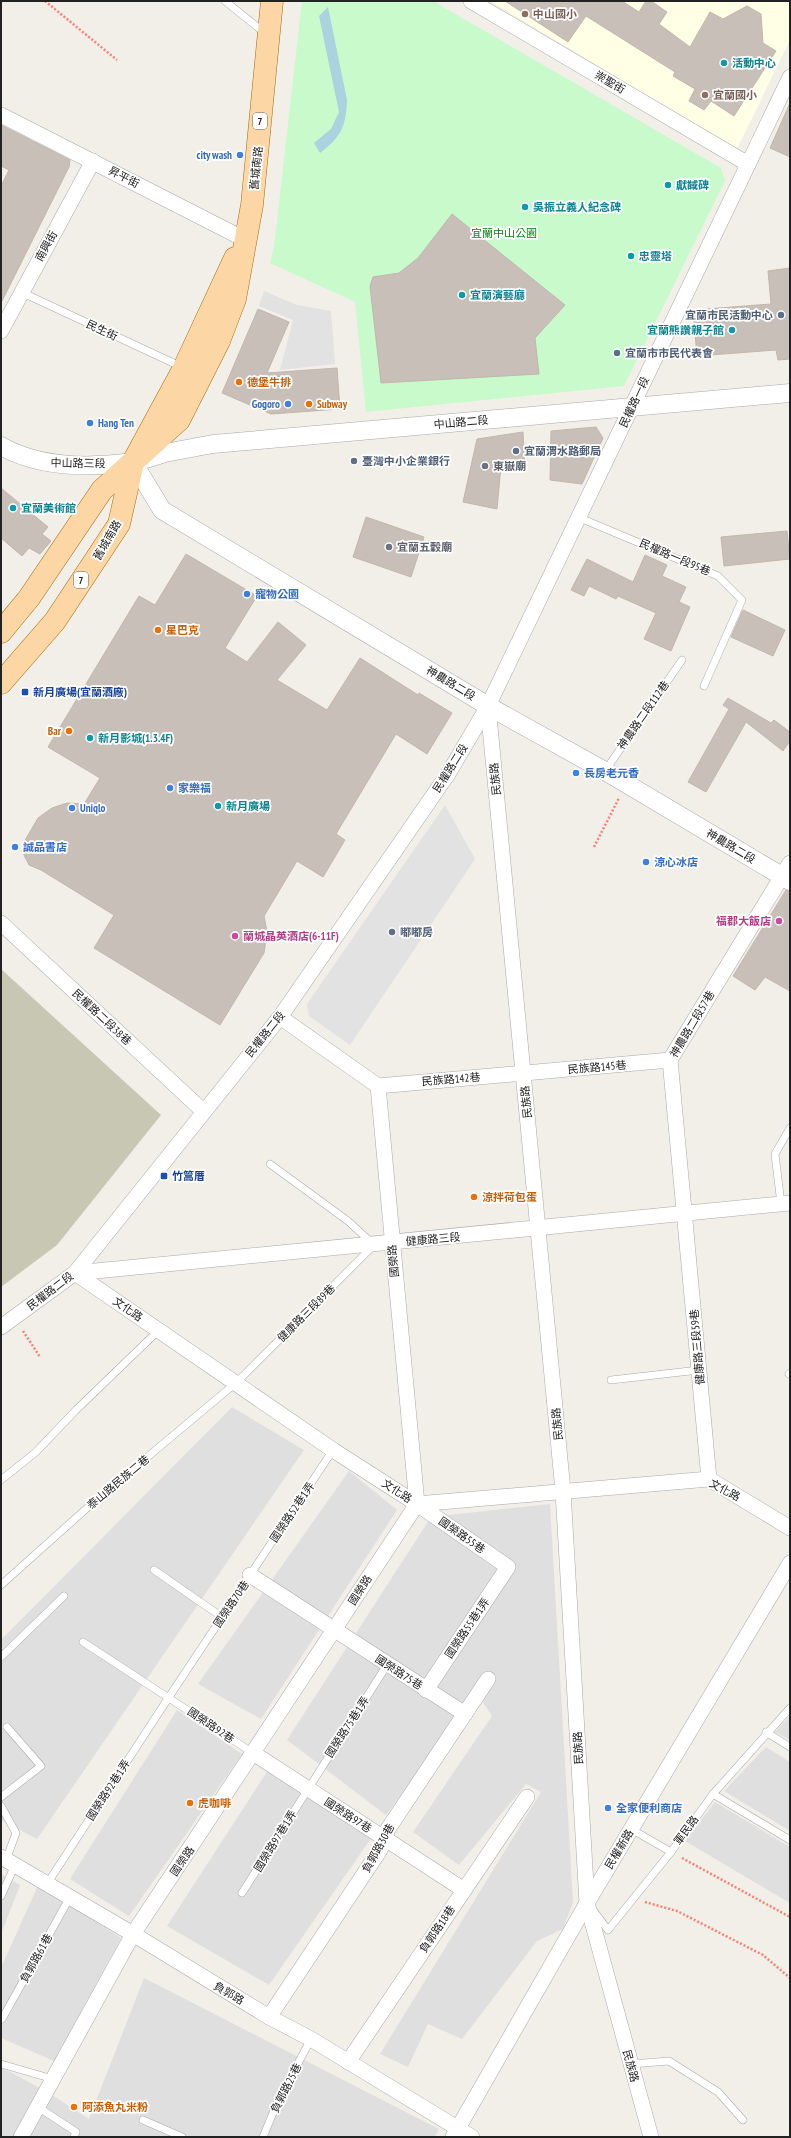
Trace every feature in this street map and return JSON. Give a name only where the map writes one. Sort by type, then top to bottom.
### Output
[{"type":"main road","name":"舊城南路","points":[[1,632],[29,598],[102,490],[179,420],[219,341],[235,299],[252,205],[272,1]]},
{"type":"main road","name":"舊城南路","points":[[1,683],[55,621],[118,524],[133,462],[184,368],[228,272],[246,240]]},
{"type":"street","name":"崇聖街","points":[[471,1],[748,164]]},
{"type":"street","name":"民權路一段","points":[[488,706],[580,518],[790,77]]},
{"type":"street","name":"昇平街","points":[[1,115],[246,240]]},
{"type":"street","name":"南興街","points":[[3,323],[93,161]]},
{"type":"street","name":"中山路二段","points":[[133,462],[164,453],[213,444],[790,393]]},
{"type":"street","name":"中山路三段","points":[[1,446],[13,453],[52,464],[84,465],[133,462]]},
{"type":"street","name":"神農路二段","points":[[133,462],[162,510],[488,706],[787,873]]},
{"type":"street","name":"民權路二段","points":[[1,1327],[75,1273],[280,1016],[448,774],[488,706]]},
{"type":"street","name":"民族路","points":[[488,706],[563,1491],[587,1902],[651,2137]]},
{"type":"street","name":"神農路二段57巷","points":[[685,1215],[670,1060],[787,873]]},
{"type":"street","name":"民權路二段38巷","points":[[1,923],[203,1111]]},
{"type":"street","points":[[280,1016],[378,1086]]},
{"type":"street","name":"民族路145巷","points":[[523,1073],[670,1060]]},
{"type":"street","name":"民族路142巷","points":[[378,1086],[523,1073]]},
{"type":"street","name":"國榮路","points":[[22,2137],[133,1934],[417,1504],[378,1086]]},
{"type":"street","name":"健康路三段","points":[[75,1273],[685,1215],[785,1204]]},
{"type":"street","name":"健康路三段59巷","points":[[685,1215],[709,1479]]},
{"type":"street","name":"文化路","points":[[75,1273],[237,1382],[333,1450],[417,1504],[709,1479],[790,1528]]},
{"type":"street","name":"國榮路55巷","points":[[417,1504],[508,1567]]},
{"type":"street","name":"民權新路","points":[[455,2133],[587,1902],[790,1563]]},
{"type":"street","name":"國榮路55巷1弄","points":[[426,1690],[508,1567]]},
{"type":"street","name":"國榮路70巷","points":[[250,1574],[334,1630]]},
{"type":"street","name":"國榮路75巷","points":[[334,1630],[465,1714]]},
{"type":"street","name":"負郭路30巷","points":[[269,2017],[380,1850],[388,1829],[488,1679]]},
{"type":"street","name":"國榮路97巷","points":[[253,1753],[464,1890]]},
{"type":"street","name":"負郭路18巷","points":[[348,2062],[527,1797]]},
{"type":"street","name":"負郭路","points":[[7,1861],[133,1934],[269,2017],[311,2039],[455,2133],[472,2137]]},
{"type":"lane","points":[[225,1],[269,36]]},
{"type":"lane","name":"民生街","points":[[21,292],[184,368]]},
{"type":"lane","name":"民權路一段95巷","points":[[580,518],[718,576],[742,600],[704,686]]},
{"type":"lane","name":"神農路二段112巷","points":[[605,770],[682,660]]},
{"type":"lane","points":[[785,1204],[775,1154],[790,1128]]},
{"type":"lane","points":[[270,1164],[348,1220],[374,1245]]},
{"type":"lane","name":"健康路三段89巷","points":[[237,1382],[374,1245]]},
{"type":"lane","points":[[1,1480],[36,1452],[76,1410],[159,1330]]},
{"type":"lane","points":[[611,1380],[699,1370]]},
{"type":"lane","name":"泰山路民族二巷","points":[[1,1585],[96,1500],[237,1382]]},
{"type":"lane","name":"國榮路52巷1弄","points":[[250,1574],[333,1450]]},
{"type":"lane","points":[[154,1570],[222,1617]]},
{"type":"lane","name":"國榮路70巷","points":[[169,1697],[250,1574]]},
{"type":"lane","points":[[1,1657],[64,1596]]},
{"type":"lane","name":"國榮路92巷","points":[[83,1642],[253,1753]]},
{"type":"lane","name":"國榮路75巷1弄","points":[[307,1789],[388,1665]]},
{"type":"lane","name":"國榮路92巷1弄","points":[[47,1884],[169,1697]]},
{"type":"lane","name":"軍民路","points":[[587,1902],[608,1930],[671,1852],[713,1794],[766,1732],[790,1708]]},
{"type":"lane","points":[[1,1797],[41,1766],[7,1727]]},
{"type":"lane","points":[[766,1732],[790,1747]]},
{"type":"lane","name":"國榮路97巷1弄","points":[[242,1893],[307,1789]]},
{"type":"lane","points":[[713,1794],[790,1840]]},
{"type":"lane","points":[[1,1806],[16,1832],[7,1861],[1,1896]]},
{"type":"lane","points":[[631,1829],[671,1852]]},
{"type":"lane","name":"負郭路61巷","points":[[2,2019],[70,1898]]},
{"type":"lane","name":"負郭路25巷","points":[[263,2137],[278,2101],[311,2039]]},
{"type":"lane","points":[[630,2064],[669,2061],[718,2092],[743,2120]]},
{"type":"lane","points":[[1,2064],[53,2079]]},
{"type":"lane","points":[[38,2107],[76,2132],[74,2137]]},
{"type":"lane","points":[[143,2120],[182,2137]]},
{"type":"path","points":[[45,1],[117,60]]},
{"type":"path","points":[[594,847],[626,784]]},
{"type":"path","points":[[14,1318],[40,1357]]},
{"type":"path","points":[[671,1852],[790,1917]]},
{"type":"path","points":[[633,1898],[677,1911],[763,1955],[790,1978]]},
{"type":"shaded area","name":"宜蘭國小","points":[[490,1],[790,1],[790,40],[737,149]]},
{"type":"shaded area","points":[[264,291],[297,305],[331,311],[335,364],[280,370],[293,320],[259,306]]},
{"type":"shaded area","name":"嘟嘟房","points":[[445,805],[475,859],[350,1045],[309,1016],[307,1004]]},
{"type":"shaded area","points":[[1,969],[161,1115],[57,1245],[1,1287]]},
{"type":"shaded area","points":[[232,1407],[304,1450],[37,1839],[1,1820],[1,1640]]},
{"type":"shaded area","points":[[349,1471],[397,1510],[261,1719],[198,1684]]},
{"type":"shaded area","points":[[550,1504],[573,1902],[563,1929],[537,1941],[462,2039],[428,2024],[408,2067],[380,2054],[541,1792],[526,1784],[459,1865],[413,1832],[492,1716],[477,1694],[386,1815],[287,1740],[431,1517]]},
{"type":"shaded area","points":[[177,1710],[242,1754],[129,1916],[70,1879]]},
{"type":"shaded area","points":[[790,1716],[790,1740],[775,1732]]},
{"type":"shaded area","points":[[766,1747],[790,1762],[790,1831],[724,1791]]},
{"type":"shaded area","points":[[274,1761],[372,1837],[269,1985],[167,1926]]},
{"type":"shaded area","points":[[715,1802],[790,1847],[790,1903],[685,1841]]},
{"type":"shaded area","points":[[1,1874],[20,1885],[1,1934]]},
{"type":"shaded area","points":[[39,1883],[121,1938],[54,2061],[1,2038],[1,1968]]},
{"type":"shaded area","points":[[144,1978],[439,2129],[435,2137],[1,2137],[1,2067],[49,2093],[89,2119]]},
{"type":"green space","name":"宜蘭中山公園","points":[[302,1],[433,1],[721,168],[725,181],[624,386],[366,412],[355,302],[270,263],[274,247]]},
{"type":"water","points":[[328,7],[347,100],[344,124],[341,131],[333,142],[320,153],[314,143],[331,129],[339,112],[319,16]]},
{"type":"building","points":[[505,1],[622,1],[639,12],[646,1],[651,1],[667,12],[659,24],[690,47],[710,12],[723,19],[747,6],[761,14],[763,43],[776,51],[734,116],[711,101],[704,110],[689,101],[695,89],[673,76],[675,72],[586,16],[568,42]]},
{"type":"building","points":[[790,103],[790,157],[770,148]]},
{"type":"building","points":[[1,125],[70,160],[69,167],[1,303],[1,186],[9,170],[1,166]]},
{"type":"building","name":"宜蘭演藝廳","points":[[452,214],[565,305],[535,338],[539,374],[381,383],[370,286],[373,277],[399,273],[418,258]]},
{"type":"building","name":"宜蘭熊讚親子館","points":[[790,268],[790,359],[778,360],[776,350],[697,356],[693,310],[771,304],[768,271]]},
{"type":"building","points":[[258,309],[289,322],[267,373],[337,368],[340,409],[271,414],[222,393]]},
{"type":"building","points":[[596,427],[603,438],[582,484],[550,480],[551,431]]},
{"type":"building","name":"東嶽廟","points":[[523,432],[525,472],[501,466],[497,509],[463,502],[477,439]]},
{"type":"building","name":"宜蘭美術館","points":[[1,488],[48,527],[42,534],[51,541],[40,554],[29,548],[22,556],[1,538]]},
{"type":"building","name":"宜蘭五穀廟","points":[[366,517],[424,537],[411,577],[353,557]]},
{"type":"building","points":[[787,531],[790,559],[724,566],[721,537]]},
{"type":"building","name":"新月廣場","points":[[186,554],[257,596],[225,648],[247,662],[278,622],[306,645],[277,680],[327,710],[360,658],[418,695],[419,693],[452,713],[427,754],[396,734],[336,834],[345,840],[323,877],[297,861],[264,916],[267,932],[264,953],[220,1025],[94,948],[114,915],[41,870],[29,865],[24,855],[24,842],[38,818],[52,808],[67,803],[84,804],[100,778],[48,747],[139,596],[155,605]]},
{"type":"building","points":[[645,555],[667,565],[662,576],[686,587],[679,602],[690,607],[671,651],[644,639],[656,613],[618,596],[616,599],[589,586],[584,596],[571,590],[587,559],[633,582]]},
{"type":"building","points":[[743,610],[785,630],[773,656],[731,637]]},
{"type":"building","points":[[728,698],[771,723],[774,720],[790,732],[790,741],[783,751],[746,722],[706,792],[688,782],[729,709],[723,705]]},
{"type":"building","name":"福郡大飯店","points":[[786,890],[790,891],[790,991],[765,977],[755,990],[733,976]]},
{"type":"place","name":"中山國小","points":[[525,14]]},
{"type":"place","name":"活動中心","points":[[724,63]]},
{"type":"place","name":"宜蘭國小","points":[[705,95]]},
{"type":"place","name":"city wash","points":[[240,155]]},
{"type":"place","name":"獻馘碑","points":[[668,185]]},
{"type":"place","name":"吳振立義人紀念碑","points":[[525,207]]},
{"type":"place","name":"忠靈塔","points":[[631,256]]},
{"type":"place","name":"宜蘭演藝廳","points":[[462,295]]},
{"type":"place","name":"宜蘭市民活動中心","points":[[781,315]]},
{"type":"place","name":"宜蘭熊讚親子館","points":[[732,330]]},
{"type":"place","name":"宜蘭市市民代表會","points":[[617,353]]},
{"type":"place","name":"德堡牛排","points":[[239,382]]},
{"type":"place","name":"Gogoro","points":[[288,404]]},
{"type":"place","name":"Subway","points":[[309,404]]},
{"type":"place","name":"Hang Ten","points":[[90,423]]},
{"type":"place","name":"宜蘭渭水路郵局","points":[[516,451]]},
{"type":"place","name":"臺灣中小企業銀行","points":[[354,461]]},
{"type":"place","name":"東嶽廟","points":[[485,466]]},
{"type":"place","name":"宜蘭美術館","points":[[13,508]]},
{"type":"place","name":"宜蘭五穀廟","points":[[389,547]]},
{"type":"place","name":"寵物公園","points":[[247,594]]},
{"type":"place","name":"星巴克","points":[[158,630]]},
{"type":"place","name":"新月廣場(宜蘭酒廠)","points":[[25,692]]},
{"type":"place","name":"Bar","points":[[69,731]]},
{"type":"place","name":"新月影城(1.3.4F)","points":[[90,738]]},
{"type":"place","name":"長房老元香","points":[[576,773]]},
{"type":"place","name":"家樂福","points":[[170,788]]},
{"type":"place","name":"新月廣場","points":[[218,806]]},
{"type":"place","name":"Uniqlo","points":[[72,808]]},
{"type":"place","name":"誠品書店","points":[[15,847]]},
{"type":"place","name":"涼心冰店","points":[[646,862]]},
{"type":"place","name":"福郡大飯店","points":[[779,921]]},
{"type":"place","name":"嘟嘟房","points":[[392,932]]},
{"type":"place","name":"蘭城晶英酒店(6-11F)","points":[[235,936]]},
{"type":"place","name":"竹篙厝","points":[[164,1176]]},
{"type":"place","name":"涼拌荷包蛋","points":[[474,1197]]},
{"type":"place","name":"虎咖啡","points":[[190,1803]]},
{"type":"place","name":"全家便利商店","points":[[608,1808]]},
{"type":"place","name":"阿添魚丸米粉","points":[[74,2107]]}]
